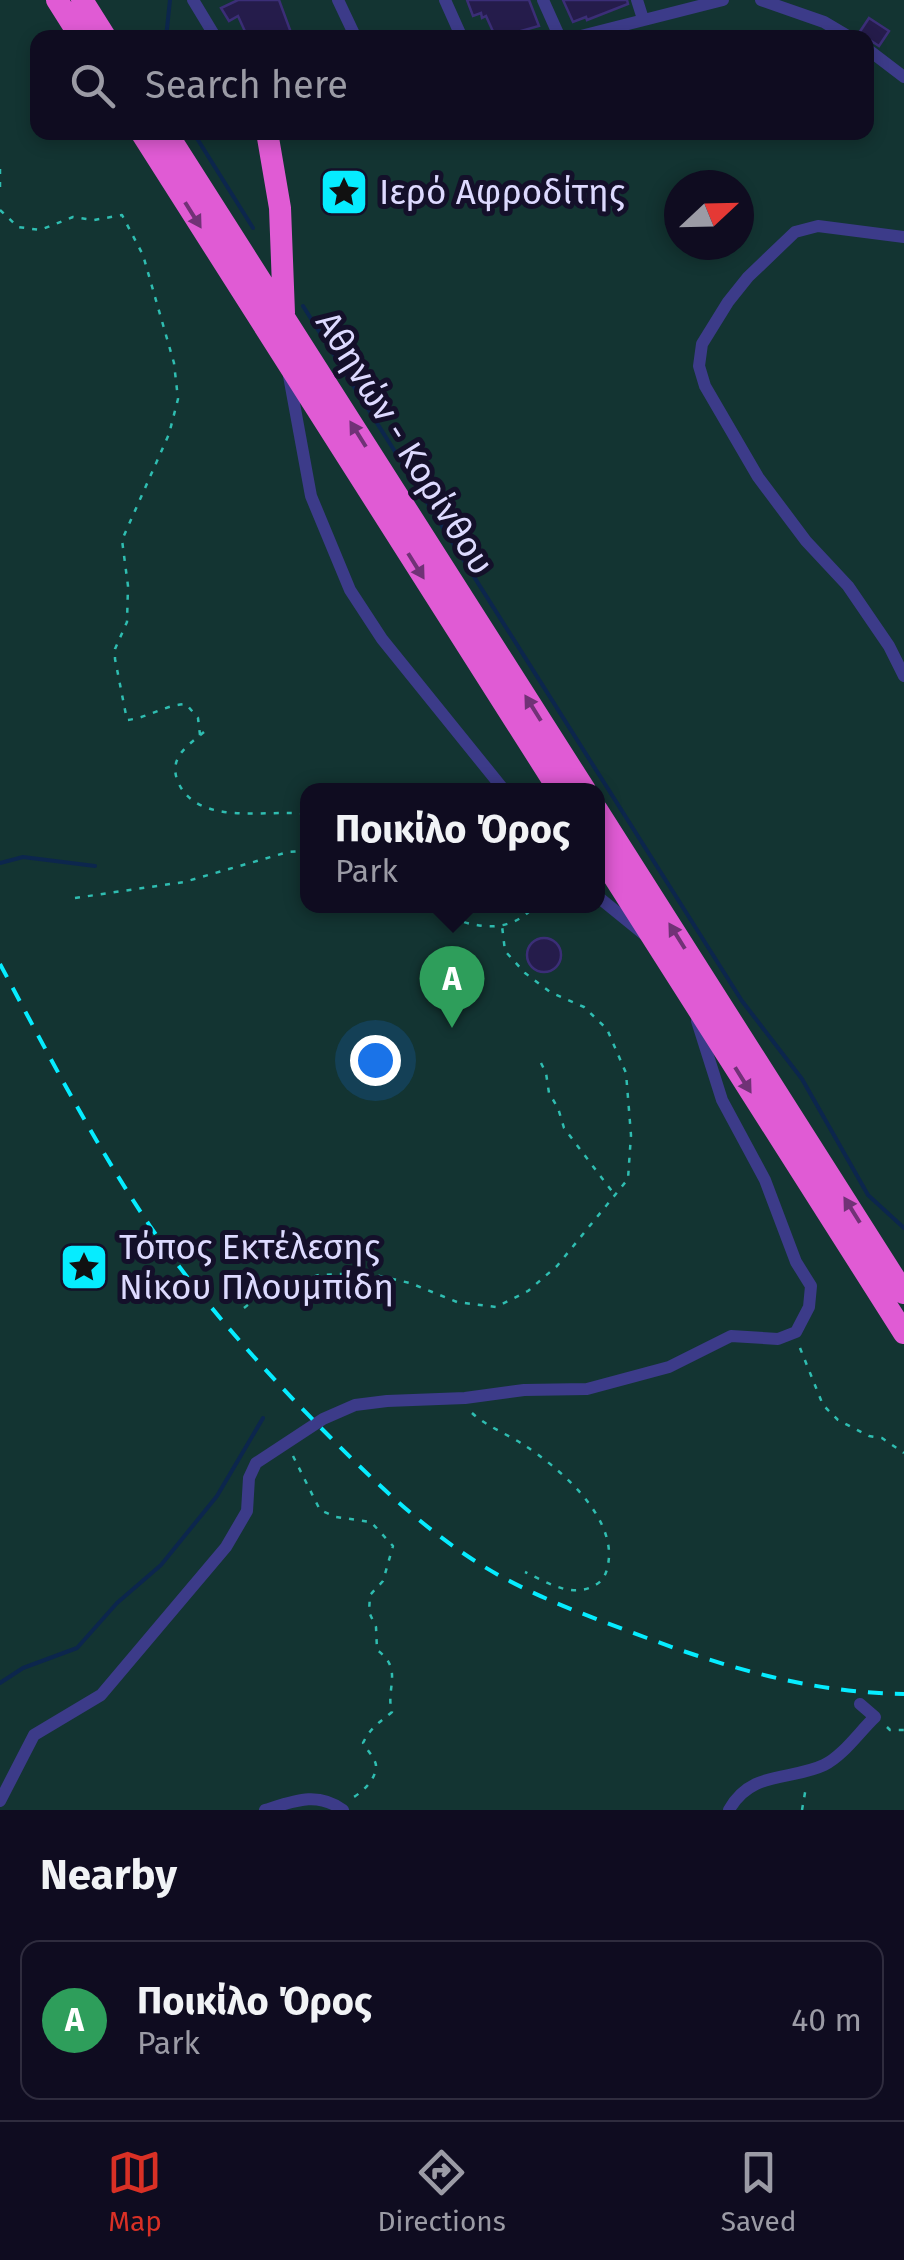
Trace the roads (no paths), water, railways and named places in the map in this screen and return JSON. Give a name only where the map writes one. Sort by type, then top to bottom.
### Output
[{"type":"highway","points":[[57,0],[76,30]]},
{"type":"highway","points":[[82,0],[101,30]]},
{"type":"highway","name":"Αθηνών - Κορίνθου","points":[[146,140],[556,783]]},
{"type":"highway","name":"Αθηνών - Κορίνθου","points":[[171,140],[581,783]]},
{"type":"highway","points":[[268,140],[280,208],[284,317]]},
{"type":"highway","points":[[605,823],[904,1293]]},
{"type":"highway","points":[[605,863],[904,1333]]},
{"type":"street","points":[[193,0],[211,30]]},
{"type":"street","points":[[338,0],[352,30]]},
{"type":"street","points":[[445,0],[458,30]]},
{"type":"street","points":[[543,0],[556,30]]},
{"type":"street","points":[[637,0],[643,19]]},
{"type":"street","points":[[602,30],[719,0]]},
{"type":"street","points":[[761,0],[800,12],[835,30]]},
{"type":"street","points":[[874,54],[904,77]]},
{"type":"street","points":[[904,237],[818,226],[800,229],[770,254],[728,302],[702,344],[700,366],[705,386],[748,463],[784,514],[848,586],[889,646],[904,676]]},
{"type":"street","points":[[288,363],[311,496],[350,590],[382,639],[498,783]]},
{"type":"street","points":[[605,902],[655,941]]},
{"type":"street","points":[[0,1800],[34,1734],[101,1695],[226,1547],[247,1511],[249,1478],[256,1463],[323,1419],[355,1405],[599,1386],[669,1367],[731,1336],[792,1336],[800,1327],[809,1307],[811,1286],[791,1250],[765,1180],[722,1100],[692,999]]},
{"type":"street","points":[[729,1810],[732,1803],[765,1777],[826,1764],[875,1717],[860,1704]]},
{"type":"street","points":[[265,1810],[300,1798],[328,1798],[342,1809]]},
{"type":"waterway","points":[[167,30],[170,0]]},
{"type":"waterway","points":[[198,140],[253,228]]},
{"type":"waterway","points":[[303,306],[604,783]]},
{"type":"waterway","points":[[605,784],[742,1001],[802,1079],[868,1195],[904,1228]]},
{"type":"waterway","points":[[0,863],[23,857],[95,866]]},
{"type":"waterway","points":[[0,1683],[23,1668],[77,1648],[117,1603],[161,1565],[217,1496],[263,1418]]},
{"type":"railway","points":[[0,964],[90,1130],[170,1254],[283,1388],[418,1519],[475,1561],[537,1595],[678,1649],[805,1684],[904,1694]]},
{"type":"place","name":"Ιερό Αφροδίτης","points":[[344,192]]},
{"type":"place","name":"Ποικίλο Όρος","points":[[452,1028]]},
{"type":"place","name":"Τόπος Εκτέλεσης Νίκου Πλουμπίδη","points":[[84,1267]]}]
